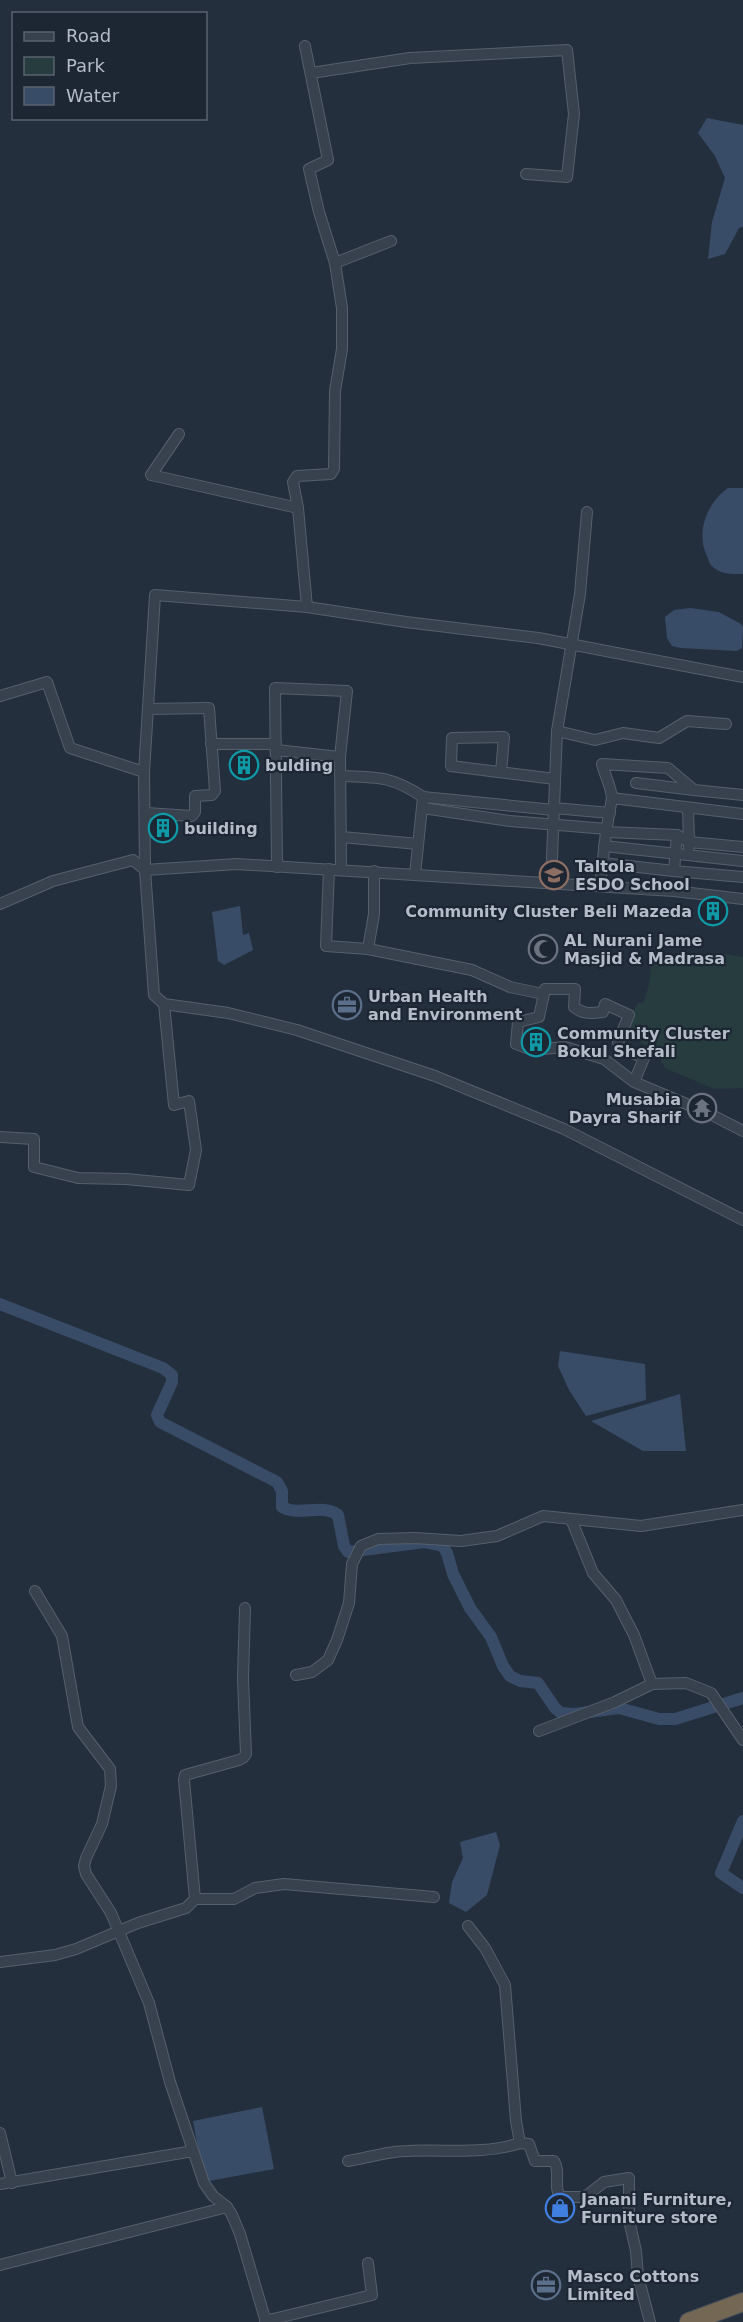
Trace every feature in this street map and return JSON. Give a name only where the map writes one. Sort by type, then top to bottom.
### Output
[{"type":"highway","points":[[689,2322],[743,2302]]},
{"type":"street","points":[[305,46],[328,160],[309,169],[334,263],[342,318],[342,350],[335,391],[334,469],[331,474],[297,476],[293,482],[298,508],[307,607]]},
{"type":"street","points":[[311,73],[410,58],[567,50],[574,114],[567,177],[526,174]]},
{"type":"street","points":[[334,263],[391,241]]},
{"type":"street","points":[[179,434],[151,475],[298,508]]},
{"type":"street","points":[[551,884],[556,731],[580,594],[586,512]]},
{"type":"street","points":[[743,677],[652,661],[572,643],[307,607],[155,596],[144,772],[145,870],[154,995],[164,1004],[228,1013],[297,1030],[435,1076],[564,1129],[743,1220]]},
{"type":"street","points":[[0,696],[47,682],[70,748],[144,772]]},
{"type":"street","points":[[277,867],[275,688],[347,692],[340,757],[341,870]]},
{"type":"street","points":[[146,813],[192,816],[195,812],[195,796],[214,794],[211,715],[207,706],[148,709]]},
{"type":"street","points":[[556,731],[595,740],[623,733],[659,738],[687,721],[726,724]]},
{"type":"street","points":[[501,772],[504,737],[452,738],[451,766],[555,779]]},
{"type":"street","points":[[211,744],[276,747],[340,757]]},
{"type":"street","points":[[600,886],[612,798],[612,787],[606,779],[602,764],[668,768],[694,790]]},
{"type":"street","points":[[341,776],[380,777],[406,786],[423,803],[553,825],[677,835],[689,842],[743,847]]},
{"type":"street","points":[[636,783],[743,795]]},
{"type":"street","points":[[612,798],[743,814]]},
{"type":"street","points":[[423,803],[610,813]]},
{"type":"street","points":[[415,875],[423,803]]},
{"type":"street","points":[[688,808],[690,854]]},
{"type":"street","points":[[674,871],[677,835]]},
{"type":"street","points":[[342,837],[418,844]]},
{"type":"street","points":[[604,846],[677,852],[743,861]]},
{"type":"street","points":[[0,904],[52,881],[133,860],[145,870],[237,864],[674,891],[743,899]]},
{"type":"street","points":[[602,863],[743,877]]},
{"type":"street","points":[[329,869],[326,946],[368,950],[472,970],[510,987],[543,994]]},
{"type":"street","points":[[368,950],[375,914],[374,871]]},
{"type":"street","points":[[634,1082],[645,1058],[620,1048],[618,1042],[628,1015],[605,1004],[603,1012],[588,1014],[580,1012],[574,1007],[575,989],[545,989],[539,1017],[518,1022],[516,1044],[532,1050],[565,1047],[604,1059],[634,1082],[708,1113],[743,1131]]},
{"type":"street","points":[[0,1137],[34,1139],[34,1167],[78,1178],[126,1179],[189,1185],[196,1150],[195,1140],[189,1101],[174,1105],[164,1004]]},
{"type":"street","points":[[296,1675],[312,1672],[328,1660],[338,1640],[349,1603],[352,1564],[361,1546],[378,1539],[415,1538],[461,1541],[497,1536],[543,1516],[641,1526],[743,1510]]},
{"type":"street","points":[[571,1519],[593,1573],[616,1600],[634,1635],[652,1684]]},
{"type":"street","points":[[34,1591],[62,1636],[78,1727],[110,1769],[111,1786],[102,1824],[84,1866],[90,1884],[111,1913],[149,2003],[170,2082],[204,2182],[213,2196],[227,2207],[240,2234],[266,2321],[372,2295],[368,2263]]},
{"type":"street","points":[[195,1899],[184,1780],[185,1775],[238,1760],[246,1754],[243,1679],[245,1608]]},
{"type":"street","points":[[539,1731],[615,1702],[652,1684],[686,1683],[711,1693],[743,1740]]},
{"type":"street","points":[[0,1962],[55,1955],[118,1933],[138,1923],[186,1908],[195,1899],[234,1899],[255,1888],[284,1884],[434,1897]]},
{"type":"street","points":[[468,1926],[485,1947],[505,1985],[516,2121],[520,2143]]},
{"type":"street","points":[[0,2133],[12,2183]]},
{"type":"street","points":[[348,2161],[405,2151],[505,2148],[520,2143],[529,2144],[535,2161],[554,2161],[557,2166],[556,2187],[560,2197],[585,2197],[604,2182],[629,2178],[629,2220],[636,2251],[638,2276],[650,2322]]},
{"type":"street","points":[[0,2184],[193,2151]]},
{"type":"street","points":[[0,2265],[227,2207]]},
{"type":"green space","points":[[726,954],[743,957],[743,1088],[714,1089],[665,1068],[657,1052],[631,1037],[629,1019],[638,1003],[643,1003],[645,998],[650,977],[650,960],[672,961],[698,967],[703,957]]},
{"type":"water","points":[[707,118],[743,125],[743,227],[739,228],[725,254],[708,259],[712,222],[725,178],[715,156],[698,133]]},
{"type":"water","points":[[728,488],[743,488],[743,574],[727,573],[715,569],[710,564],[703,545],[703,526],[706,517],[715,501]]},
{"type":"water","points":[[690,608],[719,612],[741,624],[743,627],[742,648],[737,651],[672,646],[667,638],[665,617],[674,610]]},
{"type":"water","points":[[240,906],[243,935],[249,933],[253,950],[224,965],[218,961],[212,912]]},
{"type":"water","points":[[560,1351],[645,1364],[646,1400],[586,1416],[569,1390],[558,1366]]},
{"type":"water","points":[[680,1394],[686,1451],[643,1451],[591,1421]]},
{"type":"water","points":[[496,1832],[500,1845],[487,1895],[466,1912],[449,1903],[452,1882],[463,1858],[460,1842]]},
{"type":"water","points":[[262,2107],[274,2169],[204,2182],[193,2121]]},
{"type":"waterway","points":[[0,1304],[163,1368],[172,1375],[172,1382],[157,1415],[160,1422],[277,1482],[282,1491],[282,1507],[296,1511],[325,1510],[338,1515],[344,1546],[348,1552],[424,1542],[443,1546],[453,1574],[470,1608],[491,1637],[503,1666],[510,1676],[520,1681],[538,1683],[561,1713],[574,1714],[619,1708],[659,1719],[675,1719],[743,1698]]},
{"type":"waterway","points":[[743,1821],[721,1873],[743,1888]]},
{"type":"place","name":"bulding","points":[[244,765]]},
{"type":"place","name":"building","points":[[163,828]]},
{"type":"place","name":"Taltola ESDO School","points":[[554,875]]},
{"type":"place","name":"Community Cluster Beli Mazeda","points":[[713,911]]},
{"type":"place","name":"AL Nurani Jame Masjid & Madrasa","points":[[543,949]]},
{"type":"place","name":"Urban Health and Environment","points":[[347,1005]]},
{"type":"place","name":"Community Cluster Bokul Shefali","points":[[536,1042]]},
{"type":"place","name":"Musabia Dayra Sharif","points":[[702,1108]]},
{"type":"place","name":"Janani Furniture, Furniture store","points":[[560,2208]]},
{"type":"place","name":"Masco Cottons Limited","points":[[546,2285]]}]
